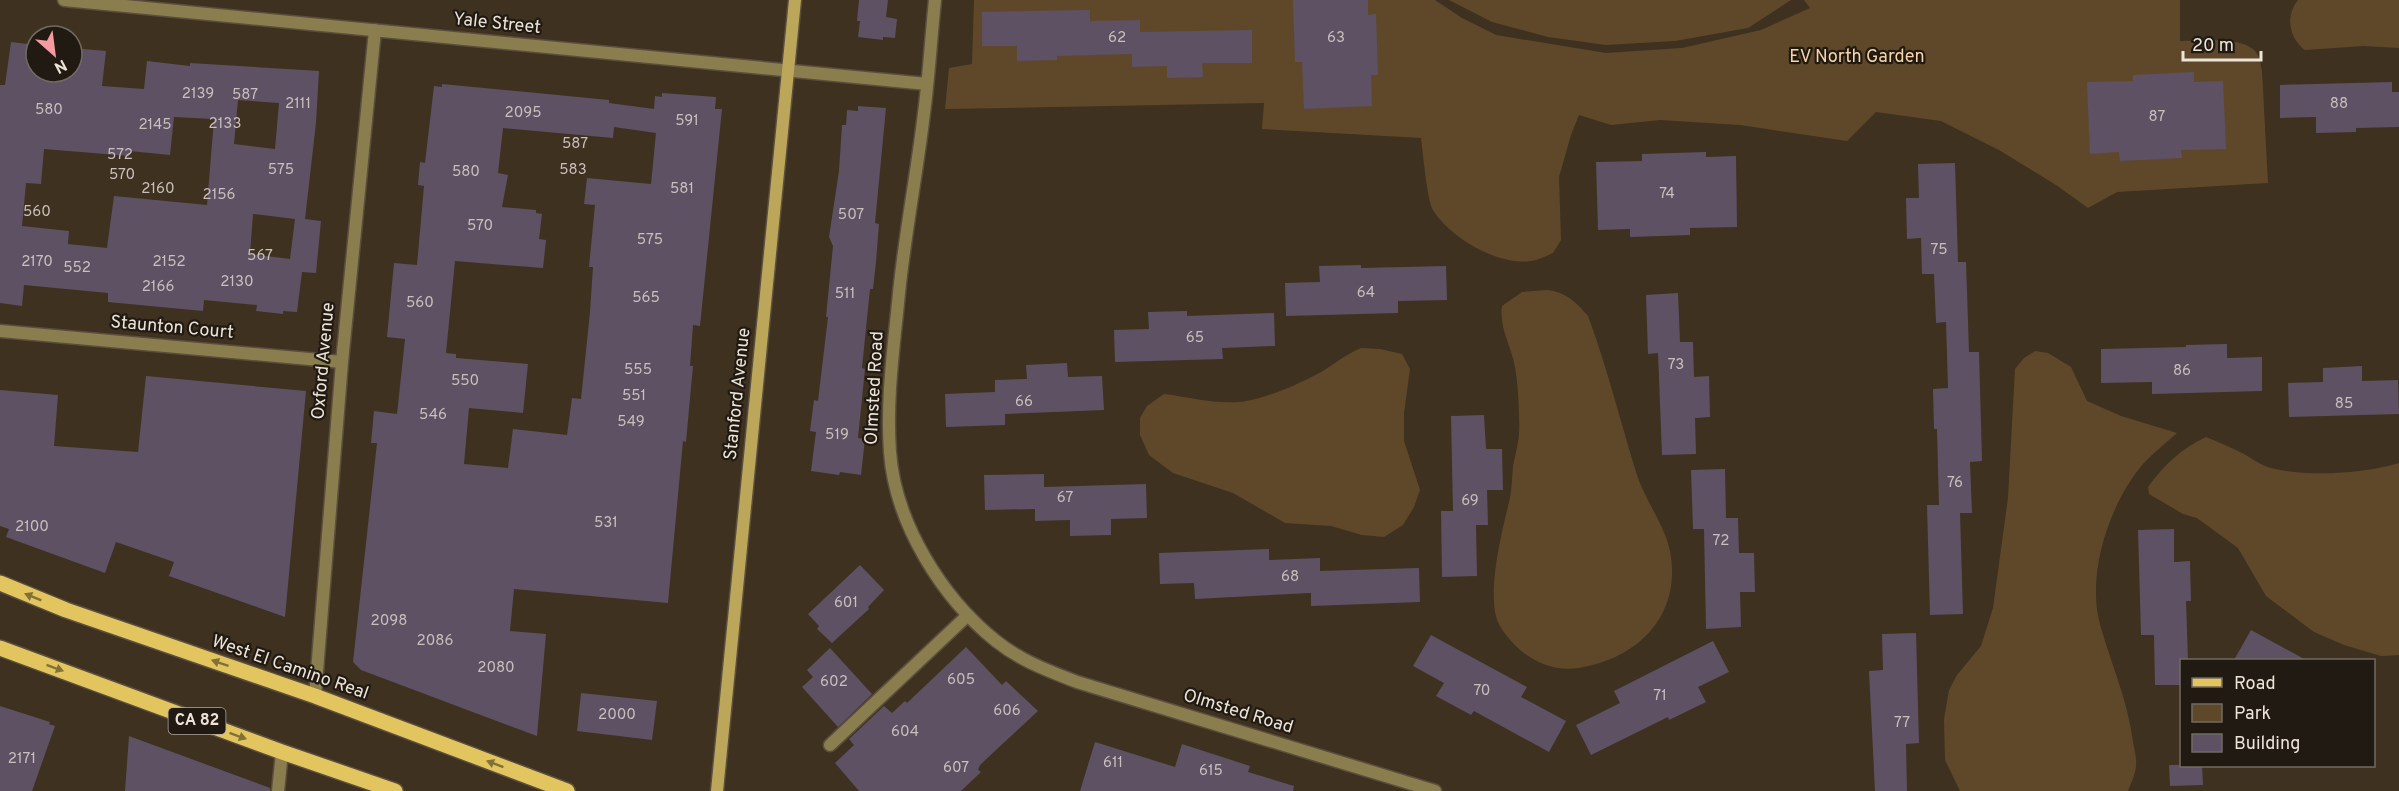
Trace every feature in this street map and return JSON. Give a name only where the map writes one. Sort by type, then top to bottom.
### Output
[{"type":"main road","name":"West El Camino Real","points":[[0,583],[107,625],[315,696],[567,791]]},
{"type":"main road","name":"CA 82","points":[[0,648],[395,791]]},
{"type":"street","name":"Yale Street","points":[[64,0],[927,84]]},
{"type":"street","name":"Stanford Avenue","points":[[717,791],[795,0]]},
{"type":"street","name":"Olmsted Road","points":[[934,0],[927,84],[904,243],[889,406],[890,454],[900,498],[915,541],[938,579],[968,615],[998,642],[1037,667],[1077,682],[1435,791]]},
{"type":"street","name":"Oxford Avenue","points":[[315,696],[342,362],[375,30]]},
{"type":"street","name":"Staunton Court","points":[[0,331],[342,362]]},
{"type":"street","points":[[830,745],[968,615]]},
{"type":"street","points":[[278,791],[282,752]]},
{"type":"green space","name":"EV North Garden","points":[[974,0],[1435,0],[1462,18],[1496,35],[1606,53],[1682,48],[1761,30],[1810,8],[1804,0],[2180,0],[2180,41],[2235,42],[2254,50],[2259,57],[2262,71],[2268,183],[2117,192],[2088,208],[1999,150],[1941,121],[1876,112],[1847,141],[1740,125],[1660,120],[1611,125],[1579,115],[1559,177],[1561,240],[1553,253],[1534,260],[1518,261],[1505,259],[1476,248],[1451,230],[1433,210],[1429,197],[1421,138],[1262,129],[1264,103],[945,109],[949,68],[972,64]]},
{"type":"green space","points":[[1449,0],[1791,0],[1748,28],[1675,41],[1606,45],[1548,37],[1492,22]]},
{"type":"green space","points":[[2298,0],[2399,0],[2399,48],[2363,46],[2305,50],[2292,33],[2290,20]]},
{"type":"green space","points":[[1547,290],[1560,293],[1570,299],[1588,316],[1640,482],[1667,541],[1672,574],[1669,595],[1662,614],[1652,630],[1620,654],[1601,663],[1567,669],[1544,664],[1515,645],[1500,626],[1494,599],[1496,563],[1510,498],[1519,428],[1516,374],[1504,329],[1502,306],[1522,292]]},
{"type":"green space","points":[[1361,348],[1402,354],[1410,369],[1404,413],[1404,441],[1420,490],[1414,507],[1403,525],[1384,537],[1362,535],[1331,526],[1285,523],[1233,493],[1173,473],[1149,455],[1140,435],[1140,418],[1147,406],[1164,394],[1220,402],[1249,401],[1284,390]]},
{"type":"green space","points":[[2035,351],[2048,353],[2071,367],[2087,401],[2121,416],[2177,433],[2143,464],[2131,480],[2111,520],[2098,564],[2097,608],[2127,713],[2136,756],[2135,771],[2128,791],[1960,791],[1945,760],[1944,719],[1949,690],[1957,675],[1981,646],[1993,608],[2008,498],[2015,369],[2024,358]]},
{"type":"green space","points":[[2206,437],[2265,466],[2279,470],[2313,473],[2350,472],[2399,463],[2399,655],[2381,656],[2344,645],[2314,632],[2266,596],[2238,548],[2197,518],[2183,514],[2149,494],[2148,487],[2167,465],[2189,446]]},
{"type":"building","points":[[859,0],[888,0],[886,17],[897,19],[895,38],[883,37],[883,40],[858,37]]},
{"type":"building","points":[[1293,0],[1368,0],[1368,15],[1376,14],[1378,75],[1371,75],[1372,106],[1304,109],[1302,62],[1295,62]]},
{"type":"building","points":[[1090,10],[1090,21],[1140,20],[1140,32],[1252,30],[1252,63],[1202,63],[1203,77],[1167,78],[1167,66],[1132,67],[1132,54],[1057,56],[1057,60],[1017,61],[1017,46],[982,46],[982,12]]},
{"type":"building","points":[[11,42],[24,44],[24,84],[84,84],[84,49],[106,51],[102,86],[144,89],[147,61],[190,66],[190,63],[319,71],[316,123],[305,219],[321,221],[316,273],[302,272],[297,312],[283,311],[283,314],[256,311],[257,305],[204,300],[203,311],[108,302],[108,293],[24,285],[22,306],[0,303],[0,85],[5,85]],"holes":[[[238,100],[279,103],[275,149],[234,144]],[[174,117],[214,119],[207,205],[114,196],[107,248],[68,244],[69,231],[22,226],[26,183],[41,184],[44,149],[129,156],[130,151],[170,155]],[[253,214],[295,219],[290,259],[250,254]]]},
{"type":"building","points":[[2194,72],[2194,82],[2223,81],[2226,149],[2181,150],[2182,158],[2120,161],[2119,152],[2090,154],[2087,82],[2133,81],[2133,75]]},
{"type":"building","points":[[2392,82],[2392,92],[2399,92],[2399,127],[2356,128],[2356,132],[2316,133],[2316,117],[2280,118],[2280,85]]},
{"type":"building","points":[[442,84],[609,100],[609,103],[654,109],[655,96],[662,97],[662,93],[716,97],[715,109],[722,109],[700,326],[693,325],[690,366],[693,366],[686,442],[683,441],[668,603],[514,589],[510,631],[546,634],[537,736],[361,670],[353,662],[377,443],[371,443],[374,411],[397,414],[405,339],[387,337],[394,263],[417,265],[424,186],[418,185],[420,162],[425,163],[434,86],[442,87]],"holes":[[[614,127],[656,133],[651,184],[587,178],[584,204],[595,205],[589,267],[593,267],[590,312],[581,399],[572,398],[567,435],[513,429],[508,468],[464,464],[469,408],[523,413],[528,364],[456,358],[456,354],[446,353],[455,261],[543,268],[546,240],[539,239],[542,214],[536,213],[536,210],[502,207],[508,175],[498,173],[503,128],[613,138]]]},
{"type":"building","points":[[858,106],[886,108],[875,223],[879,224],[876,262],[873,289],[870,289],[862,368],[865,369],[858,438],[865,439],[861,475],[840,472],[839,475],[811,471],[816,432],[810,431],[814,400],[818,401],[828,317],[826,317],[833,246],[829,237],[839,171],[842,125],[846,125],[847,110],[858,111]]},
{"type":"building","points":[[1706,152],[1706,157],[1736,156],[1737,227],[1690,228],[1690,235],[1630,237],[1630,229],[1598,230],[1596,162],[1642,161],[1642,154]]},
{"type":"building","points":[[1955,163],[1958,262],[1966,262],[1969,352],[1979,352],[1982,461],[1970,462],[1972,513],[1960,513],[1963,614],[1930,615],[1927,505],[1939,505],[1937,429],[1934,429],[1933,389],[1948,388],[1946,322],[1936,323],[1934,274],[1922,274],[1921,238],[1907,239],[1906,198],[1919,198],[1918,164]]},
{"type":"building","points":[[1361,265],[1361,268],[1446,266],[1447,300],[1398,301],[1398,313],[1286,316],[1285,283],[1320,282],[1319,266]]},
{"type":"building","points":[[1678,293],[1680,342],[1693,342],[1694,377],[1709,376],[1710,417],[1695,418],[1696,454],[1662,455],[1658,353],[1648,354],[1646,295]]},
{"type":"building","points":[[1187,311],[1187,316],[1274,313],[1275,346],[1222,348],[1223,359],[1115,362],[1114,330],[1149,329],[1148,312]]},
{"type":"building","points":[[2227,344],[2227,358],[2262,357],[2262,391],[2152,394],[2152,382],[2101,383],[2101,349]]},
{"type":"building","points":[[1067,363],[1068,377],[1102,376],[1104,410],[1005,414],[1005,425],[946,427],[945,394],[995,392],[995,380],[1027,379],[1026,365]]},
{"type":"building","points":[[2362,366],[2362,381],[2398,380],[2399,414],[2289,417],[2288,383],[2323,382],[2323,368]]},
{"type":"building","points":[[146,376],[306,391],[285,617],[169,576],[174,562],[116,542],[105,573],[6,537],[9,529],[0,526],[0,390],[58,395],[54,446],[138,452]]},
{"type":"building","points":[[1484,415],[1486,449],[1502,449],[1503,490],[1487,490],[1488,525],[1476,525],[1477,576],[1442,577],[1441,511],[1453,511],[1451,416]]},
{"type":"building","points":[[1725,469],[1726,518],[1738,518],[1739,553],[1754,553],[1755,592],[1740,592],[1741,627],[1706,629],[1704,529],[1693,529],[1691,470]]},
{"type":"building","points":[[1044,474],[1044,487],[1146,484],[1147,518],[1111,519],[1111,535],[1070,536],[1070,520],[1035,521],[1035,509],[985,510],[984,475]]},
{"type":"building","points":[[2174,529],[2174,562],[2190,561],[2191,601],[2186,601],[2188,659],[2180,659],[2180,685],[2155,685],[2154,635],[2141,635],[2138,530]]},
{"type":"building","points":[[1269,549],[1269,560],[1320,558],[1320,571],[1419,568],[1420,602],[1311,606],[1311,593],[1195,599],[1194,583],[1160,584],[1159,553]]},
{"type":"building","points":[[860,565],[884,590],[868,607],[869,609],[832,643],[817,629],[819,626],[808,614]]},
{"type":"building","points":[[2251,630],[2304,659],[2235,659]]},
{"type":"building","points":[[1916,633],[1919,743],[1906,744],[1907,791],[1875,791],[1869,671],[1883,670],[1882,634]]},
{"type":"building","points":[[1431,635],[1527,687],[1521,697],[1566,721],[1549,752],[1474,711],[1471,715],[1436,696],[1444,683],[1413,666]]},
{"type":"building","points":[[1713,641],[1729,672],[1698,687],[1706,702],[1669,720],[1668,717],[1591,755],[1576,725],[1620,703],[1614,691]]},
{"type":"building","points":[[966,647],[1002,685],[1006,681],[1038,711],[980,765],[978,770],[981,772],[961,791],[859,791],[835,763],[854,745],[849,739],[884,706],[892,713],[905,701],[907,703]]},
{"type":"building","points":[[830,648],[872,694],[838,727],[802,687],[813,677],[807,670]]},
{"type":"building","points":[[581,693],[657,701],[652,740],[577,731]]},
{"type":"building","points":[[0,706],[50,722],[49,724],[55,726],[32,791],[0,791]]},
{"type":"building","points":[[129,736],[270,788],[270,791],[125,791]]},
{"type":"building","points":[[1095,742],[1175,767],[1182,744],[1250,766],[1248,772],[1294,786],[1293,791],[1080,791]]},
{"type":"building","points":[[2169,765],[2202,767],[2203,785],[2170,786]]}]
